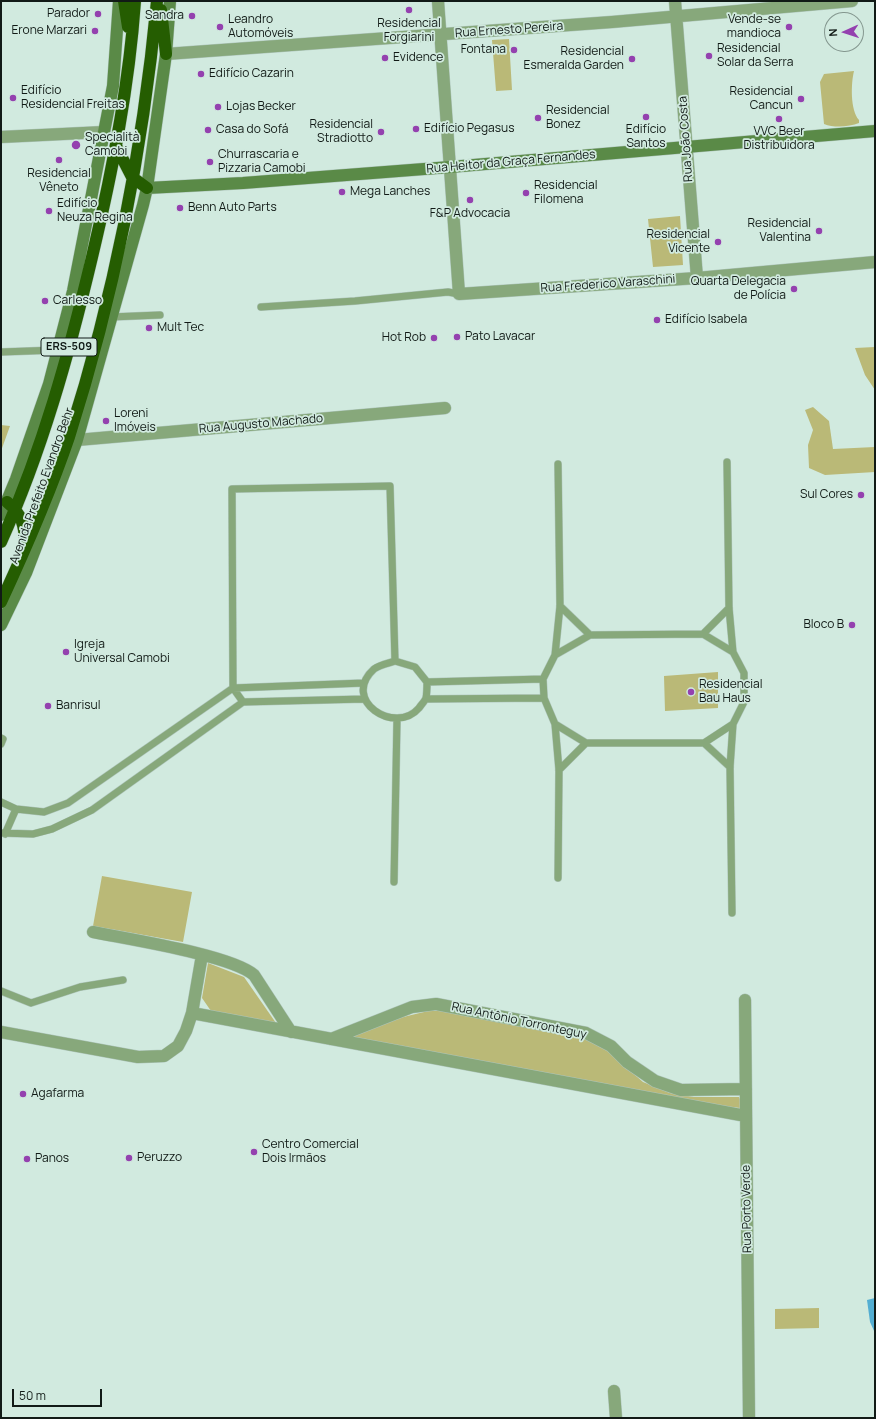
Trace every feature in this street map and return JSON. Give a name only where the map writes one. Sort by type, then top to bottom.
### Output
[{"type":"highway","name":"ERS-509","points":[[124,1],[132,48]]},
{"type":"highway","name":"Avenida Prefeito Evandro Behr","points":[[1,542],[8,502],[43,434],[62,374],[86,286],[116,146],[132,48],[135,1]]},
{"type":"highway","name":"Avenida Prefeito Evandro Behr","points":[[1,602],[50,489],[68,438],[88,374],[108,297],[144,110],[157,1]]},
{"type":"highway","name":"ERS-509","points":[[160,1],[166,54]]},
{"type":"highway","points":[[116,146],[132,177],[147,188]]},
{"type":"highway","name":"ERS-509","points":[[88,374],[116,299]]},
{"type":"highway","name":"ERS-509","points":[[8,502],[23,522],[25,549]]},
{"type":"main road","name":"Avenida Prefeito Evandro Behr","points":[[1,515],[8,502],[49,384],[74,284],[113,86],[120,1]]},
{"type":"main road","name":"Avenida Prefeito Evandro Behr","points":[[1,626],[26,573],[77,440],[147,188],[166,54],[170,1]]},
{"type":"main road","name":"Rua Heitor da Graça Fernandes","points":[[147,188],[243,183],[450,167],[875,131]]},
{"type":"street","points":[[438,1],[460,294]]},
{"type":"street","name":"Rua João Costa","points":[[676,1],[697,278]]},
{"type":"street","name":"Rua Ernesto Pereira","points":[[166,54],[677,17],[852,1]]},
{"type":"street","points":[[2,138],[104,132]]},
{"type":"street","name":"Rua Frederico Varaschini","points":[[460,294],[697,278],[875,262]]},
{"type":"street","name":"Rua Augusto Machado","points":[[77,440],[445,408]]},
{"type":"street","points":[[93,932],[202,955],[246,969],[254,975],[291,1032]]},
{"type":"street","points":[[1,1032],[152,1058],[164,1056],[178,1046],[183,1039],[192,1013],[202,955]]},
{"type":"street","name":"Rua Porto Verde","points":[[744,1000],[749,1418]]},
{"type":"street","name":"Rua Antônio Torronteguy","points":[[330,1039],[412,1007],[436,1004],[586,1034],[611,1046],[627,1062],[655,1082],[681,1090],[746,1089]]},
{"type":"street","points":[[192,1013],[746,1116]]},
{"type":"street","points":[[614,1390],[616,1418]]},
{"type":"lane","points":[[262,307],[369,300],[448,292],[460,294]]},
{"type":"lane","points":[[111,317],[160,315]]},
{"type":"lane","points":[[1,352],[57,350]]},
{"type":"lane","points":[[726,462],[729,608],[733,652],[744,673],[744,702],[733,724],[730,767],[732,913]]},
{"type":"lane","points":[[558,464],[560,606],[555,654],[543,679],[544,698],[555,724],[559,770],[558,878]]},
{"type":"lane","points":[[243,702],[233,688],[232,489],[390,486],[395,661]]},
{"type":"lane","points":[[560,606],[590,635]]},
{"type":"lane","points":[[703,634],[729,608]]},
{"type":"lane","points":[[555,654],[590,635],[703,634],[733,652]]},
{"type":"lane","points":[[395,661],[415,667],[427,682],[426,699],[415,713],[397,718],[376,714],[364,699],[364,683],[375,668],[395,661]]},
{"type":"lane","points":[[427,682],[543,679]]},
{"type":"lane","points":[[1,802],[16,809],[44,812],[68,803],[233,688],[364,683]]},
{"type":"lane","points":[[426,699],[544,698]]},
{"type":"lane","points":[[16,809],[3,834],[33,834],[52,829],[92,810],[243,702],[364,699]]},
{"type":"lane","points":[[394,882],[397,718]]},
{"type":"lane","points":[[555,724],[586,743],[704,743],[733,724]]},
{"type":"lane","points":[[1,738],[3,739],[1,744]]},
{"type":"lane","points":[[559,770],[586,743]]},
{"type":"lane","points":[[704,743],[730,767]]},
{"type":"lane","points":[[1,991],[31,1003],[80,987],[123,980]]},
{"type":"shaded area","points":[[509,39],[512,90],[496,91],[492,40]]},
{"type":"shaded area","points":[[854,71],[852,82],[853,103],[859,123],[842,126],[824,124],[820,82],[824,74]]},
{"type":"shaded area","points":[[680,216],[683,265],[653,267],[648,219]]},
{"type":"shaded area","points":[[875,347],[875,390],[865,375],[855,348]]},
{"type":"shaded area","points":[[813,407],[829,421],[833,449],[875,447],[875,472],[825,475],[809,468],[808,445],[813,430],[805,410]]},
{"type":"shaded area","points":[[1,425],[10,426],[1,451]]},
{"type":"shaded area","name":"Residencial Bau Haus","points":[[718,672],[718,708],[665,711],[664,676]]},
{"type":"shaded area","points":[[102,876],[192,892],[183,942],[93,926]]},
{"type":"shaded area","points":[[208,963],[244,977],[276,1023],[211,1011],[202,998]]},
{"type":"shaded area","points":[[428,1011],[443,1011],[580,1037],[603,1047],[643,1082],[670,1093],[694,1097],[739,1097],[742,1103],[740,1108],[699,1104],[349,1037],[399,1018]]},
{"type":"shaded area","points":[[819,1308],[819,1328],[775,1329],[775,1309]]},
{"type":"water","points":[[875,1298],[875,1333],[870,1322],[867,1300]]},
{"type":"place","name":"Residencial Forgiarini","points":[[409,10]]},
{"type":"place","name":"Parador","points":[[98,14]]},
{"type":"place","name":"Sandra","points":[[192,16]]},
{"type":"place","name":"Leandro Automóveis","points":[[220,27]]},
{"type":"place","name":"Vende-se mandioca","points":[[789,27]]},
{"type":"place","name":"Erone Marzari","points":[[95,31]]},
{"type":"place","name":"Fontana","points":[[514,50]]},
{"type":"place","name":"Residencial Solar da Serra","points":[[709,56]]},
{"type":"place","name":"Evidence","points":[[385,58]]},
{"type":"place","name":"Residencial Esmeralda Garden","points":[[632,59]]},
{"type":"place","name":"Edifício Cazarin","points":[[201,74]]},
{"type":"place","name":"Edifício Residencial Freitas","points":[[13,98]]},
{"type":"place","name":"Residencial Cancun","points":[[801,99]]},
{"type":"place","name":"Lojas Becker","points":[[218,107]]},
{"type":"place","name":"Edifício Santos","points":[[646,117]]},
{"type":"place","name":"Residencial Bonez","points":[[538,118]]},
{"type":"place","name":"VVC Beer Distribuidora","points":[[779,119]]},
{"type":"place","name":"Edifício Pegasus","points":[[416,129]]},
{"type":"place","name":"Casa do Sofá","points":[[208,130]]},
{"type":"place","name":"Residencial Stradiotto","points":[[381,132]]},
{"type":"place","name":"Specialità Camobi","points":[[76,145]]},
{"type":"place","name":"Residencial Vêneto","points":[[59,160]]},
{"type":"place","name":"Churrascaria e Pizzaria Camobi","points":[[210,162]]},
{"type":"place","name":"Mega Lanches","points":[[342,192]]},
{"type":"place","name":"Residencial Filomena","points":[[526,193]]},
{"type":"place","name":"F&P Advocacia","points":[[470,200]]},
{"type":"place","name":"Benn Auto Parts","points":[[180,208]]},
{"type":"place","name":"Edifício Neuza Regina","points":[[49,211]]},
{"type":"place","name":"Residencial Valentina","points":[[819,231]]},
{"type":"place","name":"Residencial Vicente","points":[[718,242]]},
{"type":"place","name":"Quarta Delegacia de Polícia","points":[[794,289]]},
{"type":"place","name":"Carlesso","points":[[45,301]]},
{"type":"place","name":"Edifício Isabela","points":[[657,320]]},
{"type":"place","name":"Mult Tec","points":[[149,328]]},
{"type":"place","name":"Pato Lavacar","points":[[457,337]]},
{"type":"place","name":"Hot Rob","points":[[434,338]]},
{"type":"place","name":"Loreni Imóveis","points":[[106,421]]},
{"type":"place","name":"Sul Cores","points":[[861,495]]},
{"type":"place","name":"Bloco B","points":[[852,625]]},
{"type":"place","name":"Igreja Universal Camobi","points":[[66,652]]},
{"type":"place","name":"Residencial Bau Haus","points":[[691,692]]},
{"type":"place","name":"Banrisul","points":[[48,706]]},
{"type":"place","name":"Agafarma","points":[[23,1094]]},
{"type":"place","name":"Centro Comercial Dois Irmãos","points":[[254,1152]]},
{"type":"place","name":"Peruzzo","points":[[129,1158]]},
{"type":"place","name":"Panos","points":[[27,1159]]}]
